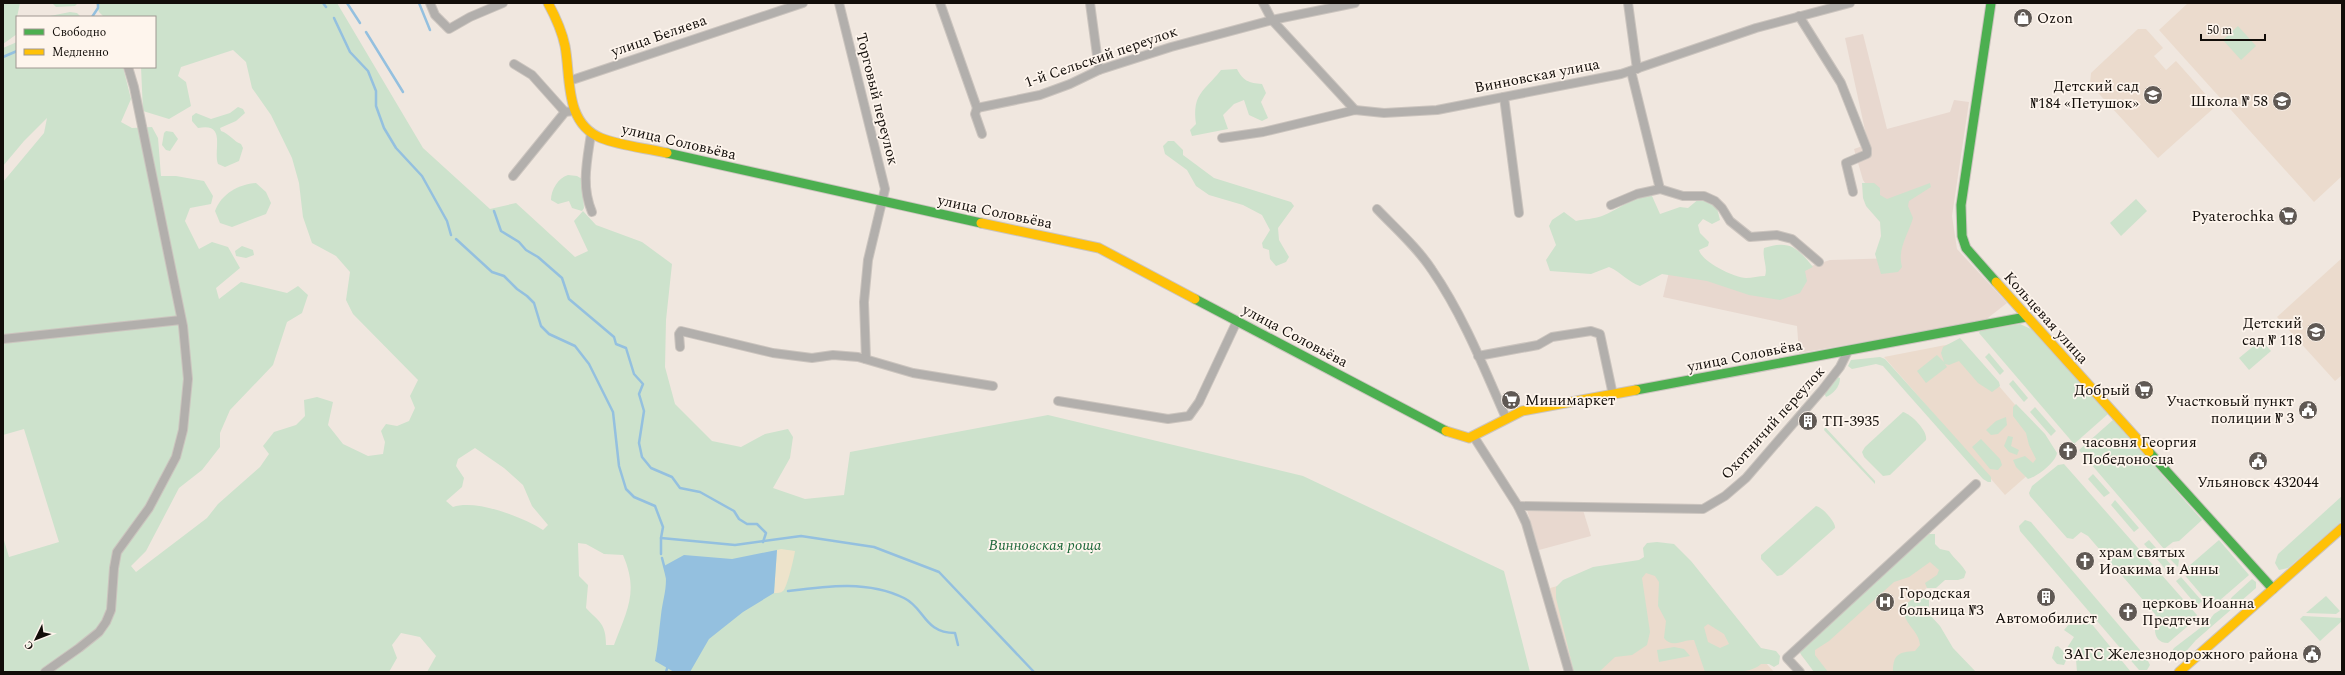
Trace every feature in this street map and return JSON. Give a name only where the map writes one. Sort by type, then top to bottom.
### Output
[{"type":"street","points":[[430,3],[435,15],[449,29],[470,17],[502,3]]},
{"type":"street","points":[[512,176],[569,112],[569,81],[565,46],[548,3]]},
{"type":"street","name":"улица Беляева","points":[[569,81],[803,3]]},
{"type":"street","name":"Торговый переулок","points":[[839,3],[885,189],[868,260],[864,302],[866,359]]},
{"type":"street","points":[[940,3],[977,108],[975,114],[982,134]]},
{"type":"street","points":[[1090,3],[1098,70]]},
{"type":"street","points":[[1263,3],[1272,20],[1355,110]]},
{"type":"street","name":"1-й Сельский переулок","points":[[977,108],[1040,95],[1070,84],[1098,70],[1172,47],[1272,20],[1355,3]]},
{"type":"street","points":[[1628,3],[1634,70],[1660,189]]},
{"type":"street","name":"Винновская улица","points":[[1222,138],[1262,132],[1355,110],[1384,113],[1437,110],[1634,70],[1695,47],[1799,16],[1850,3]]},
{"type":"street","name":"Кольцевая улица","points":[[1991,3],[1962,205],[1962,236],[1966,248],[2026,317],[2273,589]]},
{"type":"street","points":[[1799,16],[1841,83],[1867,149],[1867,154],[1846,162],[1853,192]]},
{"type":"street","points":[[514,64],[532,75],[591,134],[586,197],[592,212]]},
{"type":"street","points":[[45,672],[89,640],[106,622],[111,610],[114,568],[117,552],[149,508],[176,457],[183,430],[188,379],[181,320],[134,87],[128,68]]},
{"type":"street","points":[[1504,97],[1519,213]]},
{"type":"street","name":"улица Соловьёва","points":[[591,134],[608,140],[882,202],[1099,248],[1440,428],[1463,438],[1474,437],[1506,418],[1522,411],[2026,317]]},
{"type":"street","points":[[1611,205],[1637,194],[1660,189],[1683,196],[1704,196],[1715,201],[1722,208],[1730,221],[1750,237],[1777,235],[1792,239],[1819,262]]},
{"type":"street","points":[[1377,210],[1415,248],[1433,271],[1478,356],[1506,418]]},
{"type":"street","points":[[3,339],[181,320]]},
{"type":"street","points":[[1058,401],[1168,419],[1190,416],[1199,402],[1215,364],[1238,321]]},
{"type":"street","points":[[680,348],[679,334],[681,331],[773,353],[812,358],[833,355],[866,359],[880,365],[912,373],[993,386]]},
{"type":"street","points":[[1478,356],[1538,345],[1552,337],[1591,331],[1596,332],[1600,334],[1613,395]]},
{"type":"street","name":"Охотничий переулок","points":[[1518,506],[1703,509],[1726,496],[1746,478],[1828,383],[1840,367],[1848,351]]},
{"type":"street","points":[[1474,437],[1518,506],[1526,523],[1569,672]]},
{"type":"street","points":[[1800,672],[1787,658],[1976,484]]},
{"type":"street","points":[[2179,672],[2342,528]]},
{"type":"shaded area","name":"Школа № 58","points":[[2188,3],[2342,3],[2342,176],[2314,202],[2159,30]]},
{"type":"shaded area","name":"Детский сад №184 «Петушок»","points":[[2138,29],[2146,29],[2163,48],[2154,56],[2166,70],[2176,61],[2216,106],[2158,158],[2090,84],[2091,73]]},
{"type":"shaded area","points":[[1863,34],[1887,129],[1950,112],[1954,100],[1969,102],[1952,216],[1957,249],[2007,303],[1984,321],[1799,353],[1797,326],[1663,297],[1669,272],[1775,293],[1799,270],[1830,260],[1897,258],[1901,237],[1863,180],[1854,149],[1868,144],[1845,38]]},
{"type":"shaded area","name":"Детский сад № 118","points":[[2342,258],[2342,375],[2335,381],[2277,317]]},
{"type":"shaded area","points":[[1961,342],[2055,451],[2005,495],[1884,357]]},
{"type":"shaded area","points":[[1527,510],[1583,510],[1591,536],[1539,550]]},
{"type":"shaded area","name":"Городская больница №3","points":[[1925,542],[1949,568],[1904,608],[1963,672],[1817,672],[1801,655]]},
{"type":"shaded area","points":[[1669,556],[1774,672],[1574,672],[1550,588]]},
{"type":"green space","points":[[3,3],[20,3],[16,16],[16,35],[3,44]]},
{"type":"green space","points":[[52,3],[78,3],[75,6],[56,7]]},
{"type":"green space","name":"Винновская роща","points":[[96,3],[337,3],[423,148],[490,209],[516,203],[575,257],[588,251],[574,221],[583,211],[596,225],[642,242],[672,264],[666,320],[665,367],[675,404],[712,441],[741,447],[765,434],[788,429],[793,437],[790,458],[773,488],[805,499],[844,495],[850,452],[1048,415],[1303,476],[1504,571],[1530,672],[427,672],[436,656],[420,637],[401,633],[392,645],[397,658],[389,672],[3,672],[3,537],[9,557],[59,542],[24,429],[3,435],[3,182],[44,133],[47,118],[24,141],[3,166],[3,48],[16,42],[16,68],[123,68],[131,99],[121,122],[132,128],[152,127],[158,138],[161,176],[176,176],[204,181],[213,196],[211,204],[190,208],[185,221],[199,249],[212,242],[228,247],[240,268],[216,288],[219,299],[241,282],[287,293],[298,286],[308,295],[302,313],[287,322],[273,365],[230,410],[220,433],[220,447],[202,470],[179,488],[146,551],[131,566],[136,572],[207,518],[218,504],[260,467],[269,454],[263,446],[274,432],[296,425],[305,416],[304,400],[317,397],[333,402],[328,425],[343,444],[368,456],[383,454],[385,442],[381,431],[386,424],[397,426],[409,421],[415,408],[410,396],[418,380],[353,314],[346,300],[350,272],[336,256],[312,243],[303,217],[299,183],[292,158],[271,115],[252,88],[246,62],[233,50],[181,67],[178,76],[186,82],[191,106],[169,119],[143,111],[141,68],[156,68],[156,16],[103,16],[99,12]],"holes":[[[475,448],[504,468],[523,485],[532,506],[548,525],[543,530],[512,515],[486,507],[474,505],[453,507],[446,501],[462,487],[464,478],[456,466],[458,459]],[[578,543],[586,544],[604,554],[623,555],[628,568],[631,591],[627,611],[614,645],[606,645],[603,627],[586,608],[588,585],[579,576]]]},
{"type":"green space","points":[[70,12],[77,13],[80,16],[50,16]]},
{"type":"green space","points":[[2238,26],[2256,46],[2241,60],[2223,40]]},
{"type":"green space","points":[[1237,69],[1247,81],[1262,84],[1266,93],[1261,102],[1268,118],[1262,121],[1249,115],[1244,100],[1234,104],[1223,115],[1228,129],[1192,136],[1190,130],[1196,124],[1196,106],[1201,94],[1221,70]]},
{"type":"green space","points":[[238,107],[243,109],[245,113],[236,121],[220,128],[221,131],[241,144],[243,148],[239,161],[225,167],[218,164],[216,133],[213,129],[207,127],[198,128],[192,121],[192,116],[196,113],[211,119],[230,113]]},
{"type":"green space","points":[[166,131],[173,132],[178,139],[170,151],[166,150],[162,145],[164,133]]},
{"type":"green space","points":[[1168,141],[1174,141],[1183,150],[1183,155],[1214,178],[1291,202],[1294,206],[1278,228],[1279,240],[1289,257],[1286,262],[1276,266],[1270,259],[1269,250],[1263,248],[1262,243],[1270,230],[1262,215],[1243,205],[1209,195],[1196,186],[1187,170],[1165,154],[1163,146]]},
{"type":"green space","points":[[568,175],[577,176],[582,179],[584,208],[582,211],[572,208],[569,201],[558,204],[551,200],[552,192],[558,182]]},
{"type":"green space","points":[[256,183],[266,192],[271,203],[266,214],[232,227],[220,223],[215,211],[226,195],[243,185]]},
{"type":"green space","points":[[1862,183],[1874,183],[1880,188],[1880,195],[1887,199],[1930,183],[1931,187],[1909,201],[1908,206],[1913,218],[1902,248],[1902,267],[1898,272],[1881,274],[1875,254],[1881,236],[1880,222],[1866,206],[1863,198]]},
{"type":"green space","points":[[1648,194],[1652,196],[1660,214],[1680,207],[1688,208],[1700,198],[1707,200],[1717,208],[1720,220],[1712,224],[1703,219],[1698,225],[1700,233],[1709,242],[1708,246],[1699,250],[1701,255],[1712,264],[1726,272],[1746,278],[1765,276],[1766,269],[1764,248],[1786,245],[1797,250],[1813,267],[1805,271],[1807,281],[1800,293],[1780,300],[1749,295],[1707,281],[1662,274],[1640,286],[1609,267],[1591,274],[1550,271],[1546,260],[1556,245],[1549,226],[1552,220],[1564,212],[1576,221],[1599,217],[1636,198]]},
{"type":"green space","points":[[2136,199],[2147,211],[2121,236],[2110,223]]},
{"type":"green space","points":[[242,246],[253,250],[254,255],[246,258],[236,256],[235,251]]},
{"type":"green space","points":[[2020,324],[2031,329],[2108,414],[2074,444],[1979,333],[1980,331]]},
{"type":"green space","points":[[1960,338],[1999,382],[2000,386],[1992,392],[1978,383],[1959,361],[1949,365],[1945,364],[1947,367],[1926,383],[1917,371],[1937,355],[1944,362],[1941,353],[1943,347]]},
{"type":"green space","points":[[2261,340],[2271,351],[2249,370],[2239,358]]},
{"type":"green space","points":[[1989,353],[2004,371],[2000,375],[1985,357]]},
{"type":"green space","points":[[1880,357],[1885,359],[1991,477],[1991,482],[1983,479],[1883,366],[1876,364],[1852,369],[1848,366],[1851,360]]},
{"type":"green space","points":[[1837,377],[1840,378],[1840,381],[1837,387],[1834,392],[1826,397],[1824,393]]},
{"type":"green space","points":[[2013,380],[2028,398],[2024,402],[2009,384]]},
{"type":"green space","points":[[2016,404],[2045,434],[2057,453],[2056,457],[2046,469],[2028,479],[2016,467],[2013,460],[2025,456],[2033,463],[2036,459],[2029,445],[2026,433],[2013,416],[2013,407]]},
{"type":"green space","points":[[2035,407],[2056,431],[2051,436],[2030,412]]},
{"type":"green space","points":[[1903,412],[1918,423],[1926,436],[1926,440],[1890,475],[1883,476],[1864,457],[1862,452],[1865,447]]},
{"type":"green space","points":[[2006,417],[2007,425],[1998,434],[1991,435],[1986,430],[1996,421]]},
{"type":"green space","points":[[2113,420],[2202,520],[2179,541],[2173,542],[2164,549],[2079,450]]},
{"type":"green space","points":[[1825,427],[1875,481],[1875,484],[1824,430]]},
{"type":"green space","points":[[2008,436],[2013,437],[2011,446],[2019,450],[2017,455],[2009,452],[2004,446]]},
{"type":"green space","points":[[1981,439],[2000,459],[2002,465],[1998,470],[1990,469],[1972,447]]},
{"type":"green space","points":[[2064,464],[2197,615],[2195,620],[2168,643],[2160,641],[2157,638],[2155,627],[2157,619],[2155,614],[2088,536],[2081,532],[2073,539],[2067,538],[2030,496],[2029,493],[2032,486],[2058,465]]},
{"type":"green space","points":[[2093,474],[2110,493],[2104,497],[2088,479]]},
{"type":"green space","points":[[2342,496],[2342,521],[2288,568],[2279,570],[2275,563],[2278,554]]},
{"type":"green space","points":[[2115,500],[2139,528],[2134,532],[2111,505]]},
{"type":"green space","points":[[1816,506],[1828,515],[1835,525],[1835,528],[1782,575],[1777,576],[1761,559],[1761,555]]},
{"type":"green space","points":[[2025,520],[2031,522],[2146,657],[2150,665],[2147,670],[2139,670],[2020,531],[2019,526]]},
{"type":"green space","points":[[1929,534],[1935,534],[1935,544],[1940,549],[1949,551],[1962,566],[1966,572],[1964,578],[1958,580],[1945,580],[1936,588],[1927,588],[1925,583],[1937,575],[1939,570],[1930,562],[1909,577],[1894,582],[1829,641],[1815,650],[1815,655],[1828,672],[1814,672],[1800,653],[1802,647]]},
{"type":"green space","points":[[2149,540],[2172,566],[2167,571],[2144,544]]},
{"type":"green space","points":[[2219,540],[2249,575],[2212,607],[2182,572]]},
{"type":"green space","points":[[1657,542],[1674,544],[1691,561],[1761,648],[1776,651],[1780,656],[1779,664],[1774,667],[1769,664],[1761,664],[1756,668],[1743,671],[1705,672],[1694,640],[1671,643],[1664,638],[1666,621],[1658,606],[1659,582],[1655,576],[1646,573],[1642,578],[1650,632],[1647,645],[1632,655],[1615,657],[1599,672],[1574,672],[1556,598],[1556,587],[1563,580],[1593,567],[1639,560],[1644,557],[1643,548],[1647,543]],"holes":[[[1708,624],[1724,634],[1729,644],[1720,648],[1708,642],[1704,627]]]},
{"type":"green space","points":[[2167,551],[2172,552],[2179,560],[2178,567],[2167,556]]},
{"type":"green space","points":[[2181,577],[2202,601],[2197,606],[2176,581]]},
{"type":"green space","points":[[2252,579],[2256,582],[2256,588],[2196,640],[2182,656],[2175,658],[2172,651],[2174,648],[2208,622],[2214,614],[2225,607],[2232,597]]},
{"type":"green space","points":[[1924,592],[1929,598],[1929,614],[1940,626],[1953,648],[1976,672],[1893,672],[1894,661],[1898,655],[1905,652],[1915,651],[1920,645],[1917,636],[1906,620],[1903,610],[1907,603]]},
{"type":"green space","points":[[2326,596],[2340,611],[2336,614],[2306,613]]},
{"type":"green space","points":[[2079,613],[2086,617],[2131,672],[2077,672],[2076,659],[2067,648],[2074,637],[2064,630]]},
{"type":"green space","points":[[2303,616],[2342,618],[2342,621],[2320,641],[2300,619]]},
{"type":"green space","points":[[2058,646],[2068,656],[2064,665],[2057,664],[2052,658],[2055,647]]},
{"type":"green space","points":[[1674,647],[1684,649],[1690,656],[1659,662],[1657,650]]},
{"type":"sand","points":[[781,549],[795,551],[785,589],[779,593],[774,593],[777,550]]},
{"type":"water","points":[[777,550],[774,593],[743,612],[709,639],[690,672],[674,672],[655,661],[666,585],[664,566],[684,555],[732,559]]},
{"type":"waterway","points":[[93,16],[98,8],[98,3]]},
{"type":"waterway","points":[[323,3],[326,7]]},
{"type":"waterway","points":[[347,3],[360,23]]},
{"type":"waterway","points":[[419,3],[430,30]]},
{"type":"waterway","points":[[334,18],[350,52],[368,71],[376,91],[376,106],[384,128],[396,148],[422,176],[447,221],[451,235]]},
{"type":"waterway","points":[[366,32],[403,92]]},
{"type":"waterway","points":[[3,57],[16,51]]},
{"type":"waterway","points":[[494,211],[501,231],[519,242],[526,250],[538,257],[562,278],[569,299],[614,337],[616,344],[626,348],[634,374],[643,384],[639,394],[644,411],[639,443],[642,457],[651,468],[672,477],[680,488],[700,492],[734,511],[739,519],[747,524],[757,524],[766,533],[763,542]]},
{"type":"waterway","points":[[456,239],[492,272],[504,276],[517,289],[527,296],[534,303],[541,326],[549,334],[575,346],[589,364],[613,412],[619,466],[626,489],[634,497],[655,506],[663,527],[661,554]]},
{"type":"waterway","points":[[661,538],[735,545],[801,536],[874,547],[939,572],[1034,672]]},
{"type":"waterway","points":[[662,558],[668,581]]},
{"type":"waterway","points":[[788,591],[817,587],[847,586],[890,592],[911,602],[931,625],[937,629],[955,633],[958,645]]},
{"type":"waterway","points":[[666,672],[668,665]]},
{"type":"traffic: fast","points":[[1991,3],[1961,205],[1962,236],[1966,248],[1996,282]]},
{"type":"traffic: fast","points":[[667,153],[981,223]]},
{"type":"traffic: fast","points":[[1195,299],[1446,431]]},
{"type":"traffic: fast","points":[[1636,390],[2026,317]]},
{"type":"traffic: fast","points":[[2149,452],[2273,589]]},
{"type":"traffic: slow","points":[[548,3],[564,40],[571,98],[581,122],[589,131],[609,141],[667,153]]},
{"type":"traffic: slow","points":[[981,223],[1099,248],[1195,299]]},
{"type":"traffic: slow","points":[[1996,282],[2149,452]]},
{"type":"traffic: slow","points":[[1446,431],[1469,438],[1522,411],[1636,390]]},
{"type":"traffic: slow","points":[[2179,672],[2342,528]]},
{"type":"place","name":"Ozon","points":[[2023,18]]},
{"type":"place","name":"Детский сад №184 «Петушок»","points":[[2153,95]]},
{"type":"place","name":"Школа № 58","points":[[2282,101]]},
{"type":"place","name":"Pyaterochka","points":[[2288,216]]},
{"type":"place","name":"Детский сад № 118","points":[[2316,332]]},
{"type":"place","name":"Добрый","points":[[2144,390]]},
{"type":"place","name":"Минимаркет","points":[[1511,400]]},
{"type":"place","name":"Участковый пункт полиции № 3","points":[[2308,410]]},
{"type":"place","name":"ТП-3935","points":[[1808,421]]},
{"type":"place","name":"часовня Георгия Победоносца","points":[[2068,451]]},
{"type":"place","name":"Ульяновск 432044","points":[[2258,461]]},
{"type":"place","name":"храм святых Иоакима и Анны","points":[[2085,561]]},
{"type":"place","name":"Автомобилист","points":[[2046,597]]},
{"type":"place","name":"Городская больница №3","points":[[1885,602]]},
{"type":"place","name":"церковь Иоанна Предтечи","points":[[2128,612]]},
{"type":"place","name":"ЗАГС Железнодорожного района","points":[[2312,654]]}]
